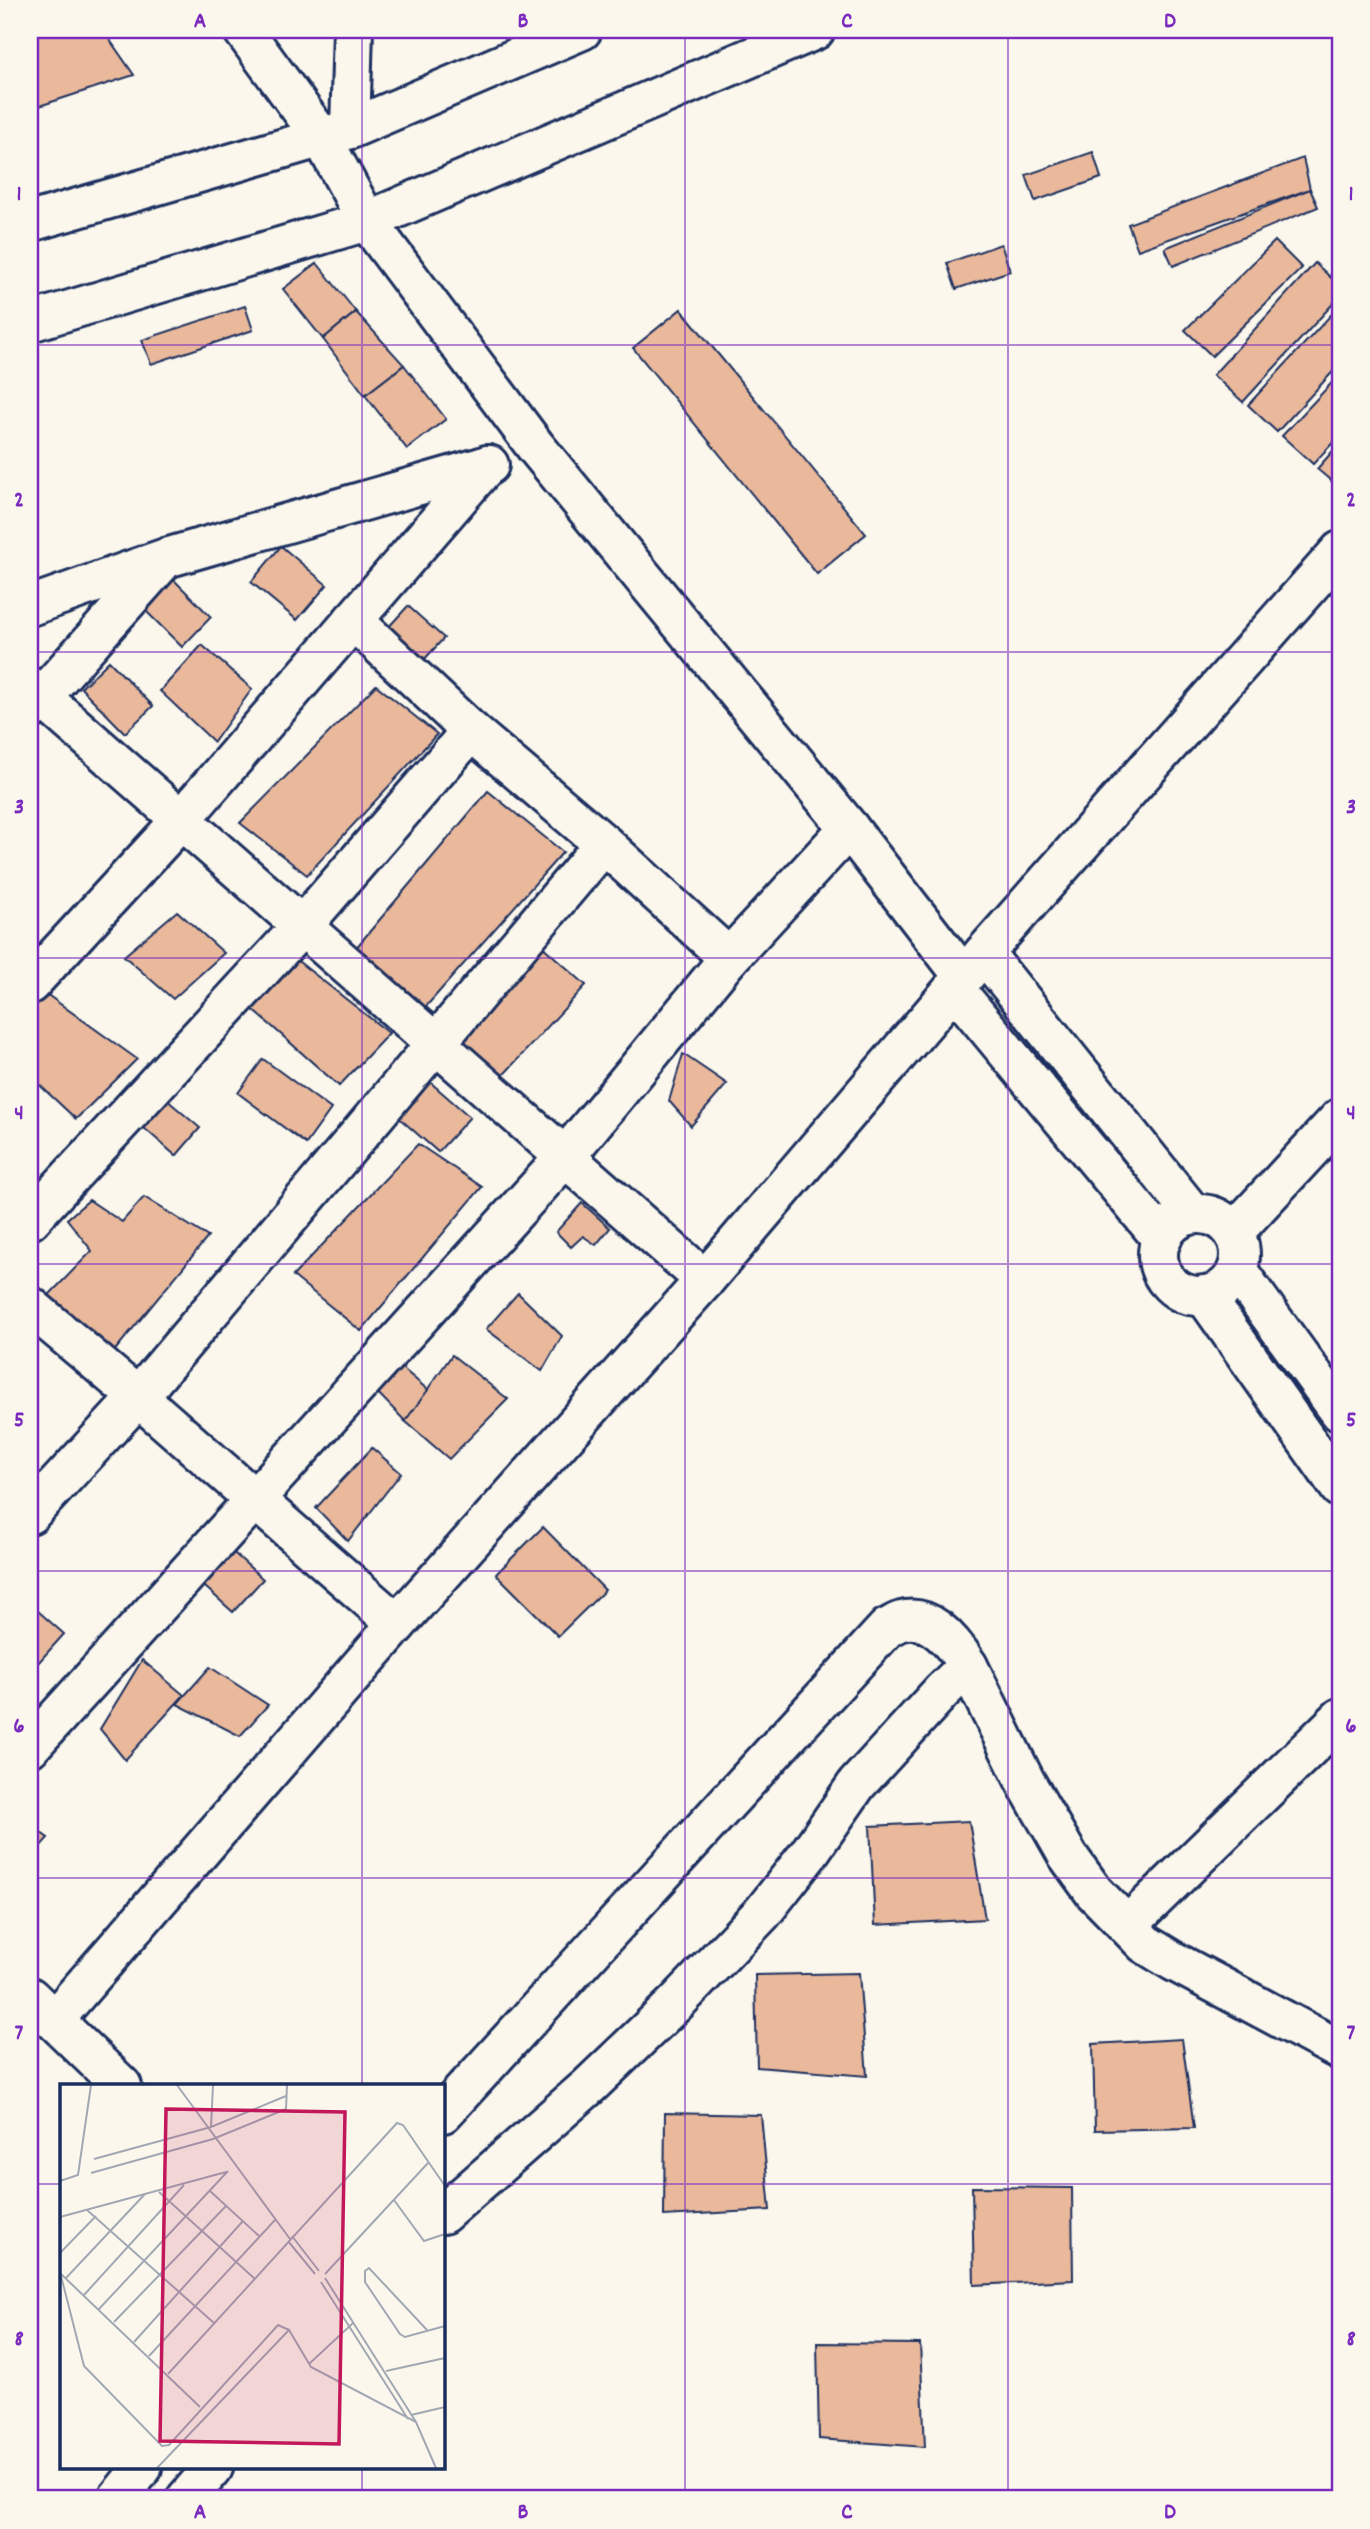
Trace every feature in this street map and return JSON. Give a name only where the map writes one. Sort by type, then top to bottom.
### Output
[{"type":"street","points":[[243,30],[336,133],[366,221],[535,446],[967,973],[1162,1239]]},
{"type":"street","points":[[336,133],[353,30]]},
{"type":"street","points":[[30,222],[336,133],[582,30]]},
{"type":"street","points":[[30,322],[366,221],[815,30]]},
{"type":"street","points":[[30,606],[166,558],[487,466],[535,446]]},
{"type":"street","points":[[30,984],[181,820],[487,466]]},
{"type":"street","points":[[120,2084],[42,2009],[397,1624],[705,1280],[967,973],[1340,551]]},
{"type":"street","points":[[166,558],[33,698],[181,820],[705,1280]]},
{"type":"street","points":[[354,620],[471,731],[604,844],[729,958]]},
{"type":"street","points":[[30,1220],[302,926],[471,731]]},
{"type":"street","points":[[30,1747],[565,1157],[729,958],[849,828]]},
{"type":"street","points":[[30,1514],[138,1397],[604,844]]},
{"type":"street","points":[[967,973],[1193,1214]]},
{"type":"street","points":[[1234,1232],[1340,1118]]},
{"type":"street","points":[[1193,1214],[1209,1214],[1223,1221],[1234,1232],[1240,1247],[1240,1262],[1223,1288],[1204,1295],[1193,1295],[1178,1290],[1166,1280],[1159,1265],[1158,1248],[1165,1232],[1177,1220],[1193,1214]]},
{"type":"street","points":[[1237,1270],[1340,1412]]},
{"type":"street","points":[[1204,1295],[1340,1488]]},
{"type":"street","points":[[30,1306],[397,1624]]},
{"type":"street","points":[[444,2112],[887,1628],[904,1620],[923,1621],[939,1630],[968,1667],[1025,1781],[1068,1856],[1094,1892],[1145,1944],[1340,2050]]},
{"type":"street","points":[[444,2213],[589,2086],[677,2002],[763,1912],[807,1856],[857,1784],[942,1691],[968,1667]]},
{"type":"street","points":[[1128,1925],[1340,1718]]},
{"type":"street","points":[[117,2499],[140,2470]]},
{"type":"street","points":[[186,2499],[211,2470]]},
{"type":"building","points":[[30,30],[103,30],[134,75],[30,109]]},
{"type":"building","points":[[1093,152],[1101,178],[1035,201],[1026,175]]},
{"type":"building","points":[[1303,158],[1310,189],[1138,250],[1128,224]]},
{"type":"building","points":[[1310,189],[1318,207],[1173,266],[1165,248]]},
{"type":"building","points":[[1275,241],[1302,268],[1212,356],[1185,330]]},
{"type":"building","points":[[1001,244],[1010,271],[956,289],[947,263]]},
{"type":"building","points":[[317,263],[356,312],[323,339],[283,289]]},
{"type":"building","points":[[1315,263],[1340,286],[1340,296],[1243,402],[1213,375]]},
{"type":"building","points":[[1340,305],[1340,364],[1277,432],[1248,405]]},
{"type":"building","points":[[245,306],[253,330],[151,364],[142,340]]},
{"type":"building","points":[[681,309],[866,534],[817,574],[633,348]]},
{"type":"building","points":[[356,312],[404,365],[365,395],[323,339]]},
{"type":"building","points":[[404,365],[446,419],[407,449],[365,395]]},
{"type":"building","points":[[1340,374],[1340,435],[1313,464],[1282,436]]},
{"type":"building","points":[[1340,443],[1340,478],[1335,484],[1317,469]]},
{"type":"building","points":[[281,546],[327,585],[297,620],[251,582]]},
{"type":"building","points":[[174,580],[211,617],[182,647],[144,609]]},
{"type":"building","points":[[408,606],[444,638],[421,663],[385,631]]},
{"type":"building","points":[[202,645],[252,689],[214,742],[160,691]]},
{"type":"building","points":[[109,661],[153,706],[125,733],[81,688]]},
{"type":"building","points":[[376,685],[437,734],[307,875],[240,823]]},
{"type":"building","points":[[488,791],[563,852],[422,1011],[355,949]]},
{"type":"building","points":[[177,911],[224,953],[173,999],[124,956]]},
{"type":"building","points":[[541,945],[586,985],[496,1083],[451,1043]]},
{"type":"building","points":[[294,958],[389,1033],[339,1086],[249,1006]]},
{"type":"building","points":[[42,991],[137,1059],[76,1119],[30,1076],[30,1005]]},
{"type":"building","points":[[683,1054],[727,1084],[691,1126],[669,1101]]},
{"type":"building","points":[[263,1059],[331,1109],[306,1144],[238,1093]]},
{"type":"building","points":[[422,1075],[470,1117],[438,1152],[390,1110]]},
{"type":"building","points":[[159,1093],[200,1128],[176,1156],[136,1121]]},
{"type":"building","points":[[418,1144],[482,1187],[361,1331],[293,1276]]},
{"type":"building","points":[[144,1197],[208,1237],[112,1354],[49,1295],[92,1251],[67,1219],[89,1200],[122,1222]]},
{"type":"building","points":[[582,1203],[610,1228],[596,1245],[583,1236],[571,1247],[556,1232]]},
{"type":"building","points":[[518,1293],[562,1336],[542,1371],[486,1329]]},
{"type":"building","points":[[452,1355],[508,1399],[449,1459],[405,1421]]},
{"type":"building","points":[[396,1363],[428,1390],[405,1421],[372,1387]]},
{"type":"building","points":[[372,1448],[401,1473],[348,1541],[316,1508]]},
{"type":"building","points":[[543,1527],[605,1590],[558,1636],[496,1574]]},
{"type":"building","points":[[225,1545],[263,1579],[233,1612],[195,1578]]},
{"type":"building","points":[[30,1604],[64,1634],[30,1672]]},
{"type":"building","points":[[142,1660],[184,1695],[125,1760],[100,1729]]},
{"type":"building","points":[[210,1667],[268,1705],[240,1736],[177,1704]]},
{"type":"building","points":[[969,1821],[985,1919],[875,1925],[870,1826]]},
{"type":"building","points":[[30,1825],[48,1838],[30,1858]]},
{"type":"building","points":[[859,1973],[867,2076],[757,2067],[755,1975]]},
{"type":"building","points":[[1182,2039],[1194,2128],[1095,2130],[1093,2044]]},
{"type":"building","points":[[665,2113],[761,2115],[770,2210],[664,2216]]},
{"type":"building","points":[[972,2187],[1072,2188],[1073,2280],[974,2285]]},
{"type":"building","points":[[817,2343],[920,2344],[925,2447],[819,2439]]}]
